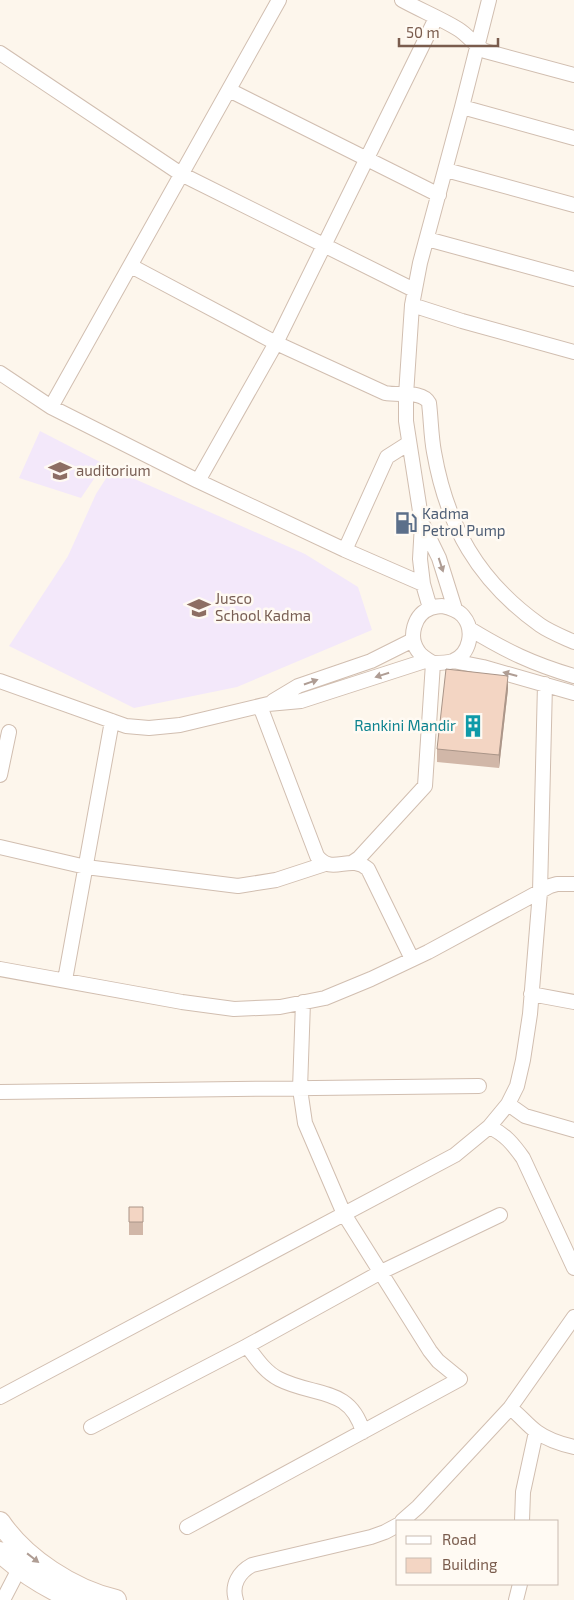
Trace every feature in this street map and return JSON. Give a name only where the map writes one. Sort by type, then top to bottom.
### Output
[{"type":"main road","points":[[0,1522],[9,1536],[34,1559],[73,1583],[116,1600]]},
{"type":"main road","points":[[0,1552],[36,1580],[75,1600]]},
{"type":"street","points":[[51,407],[279,0]]},
{"type":"street","points":[[402,0],[461,31],[485,51],[574,75]]},
{"type":"street","points":[[430,608],[423,584],[420,559],[422,524],[406,421],[412,305],[414,290],[489,0]]},
{"type":"street","points":[[198,481],[276,343],[436,18]]},
{"type":"street","points":[[0,53],[181,174],[324,247],[414,290]]},
{"type":"street","points":[[229,90],[439,195]]},
{"type":"street","points":[[462,107],[574,138]]},
{"type":"street","points":[[446,170],[574,205]]},
{"type":"street","points":[[427,239],[574,278]]},
{"type":"street","points":[[131,266],[276,343],[385,393],[423,396],[429,403],[433,450],[442,491],[455,527],[476,562],[505,597],[542,626],[574,642]]},
{"type":"street","points":[[412,305],[574,352]]},
{"type":"street","points":[[0,373],[51,407],[198,481],[345,550],[423,584]]},
{"type":"street","points":[[345,550],[387,457],[409,443]]},
{"type":"street","points":[[422,524],[439,558],[455,609]]},
{"type":"street","points":[[431,662],[418,651],[413,640],[414,627],[420,616],[430,608],[442,606],[455,609],[464,617],[470,629],[469,642],[466,648],[453,661]]},
{"type":"street","points":[[470,629],[500,648],[527,661],[574,676]]},
{"type":"street","points":[[264,705],[298,686],[371,661],[413,640]]},
{"type":"street","points":[[0,681],[126,726],[149,728],[180,725],[264,705],[301,701],[431,662],[453,661],[483,667],[574,693]]},
{"type":"street","points":[[353,862],[359,858],[425,786],[431,662]]},
{"type":"street","points":[[0,1397],[455,1155],[489,1127],[508,1104],[517,1086],[523,1060],[540,892],[545,684]]},
{"type":"street","points":[[264,705],[317,856],[325,864]]},
{"type":"street","points":[[65,980],[112,721]]},
{"type":"street","points":[[0,775],[9,732]]},
{"type":"street","points":[[0,847],[86,867],[238,886],[276,880],[325,864],[353,862],[362,864],[368,869],[412,960]]},
{"type":"street","points":[[0,969],[182,1002],[234,1009],[280,1007],[332,995],[371,979],[412,960],[557,884],[574,884]]},
{"type":"street","points":[[531,994],[574,1002]]},
{"type":"street","points":[[187,1527],[460,1379],[430,1351],[344,1214],[305,1123],[300,1088],[303,1002]]},
{"type":"street","points":[[0,1092],[480,1086]]},
{"type":"street","points":[[508,1104],[525,1116],[574,1130]]},
{"type":"street","points":[[489,1127],[500,1132],[511,1141],[523,1158],[574,1268]]},
{"type":"street","points":[[91,1427],[247,1346],[381,1272],[500,1215]]},
{"type":"street","points":[[403,1520],[418,1507],[510,1408],[574,1317]]},
{"type":"street","points":[[247,1346],[267,1371],[278,1379],[341,1399],[353,1409],[360,1420],[363,1432]]},
{"type":"street","points":[[510,1408],[518,1413],[536,1432],[552,1441],[574,1447]]},
{"type":"street","points":[[522,1520],[523,1492],[536,1432]]},
{"type":"street","points":[[236,1600],[235,1585],[238,1576],[252,1565],[370,1537],[396,1526]]},
{"type":"street","points":[[3,1600],[19,1568]]},
{"type":"street","points":[[516,1600],[520,1585]]},
{"type":"shaded area","name":"auditorium","points":[[40,431],[104,464],[81,498],[19,478]]},
{"type":"shaded area","name":"Jusco School Kadma","points":[[112,469],[305,554],[358,587],[372,630],[237,687],[134,708],[9,646],[68,556],[96,494]]},
{"type":"building","name":"Rankini Mandir","points":[[446,669],[508,676],[499,755],[437,749]]},
{"type":"building","points":[[129,1207],[143,1207],[143,1222],[129,1222]]},
{"type":"place","name":"auditorium","points":[[60,471]]},
{"type":"place","name":"Kadma Petrol Pump","points":[[406,523]]},
{"type":"place","name":"Jusco School Kadma","points":[[199,608]]},
{"type":"place","name":"Rankini Mandir","points":[[473,726]]}]
